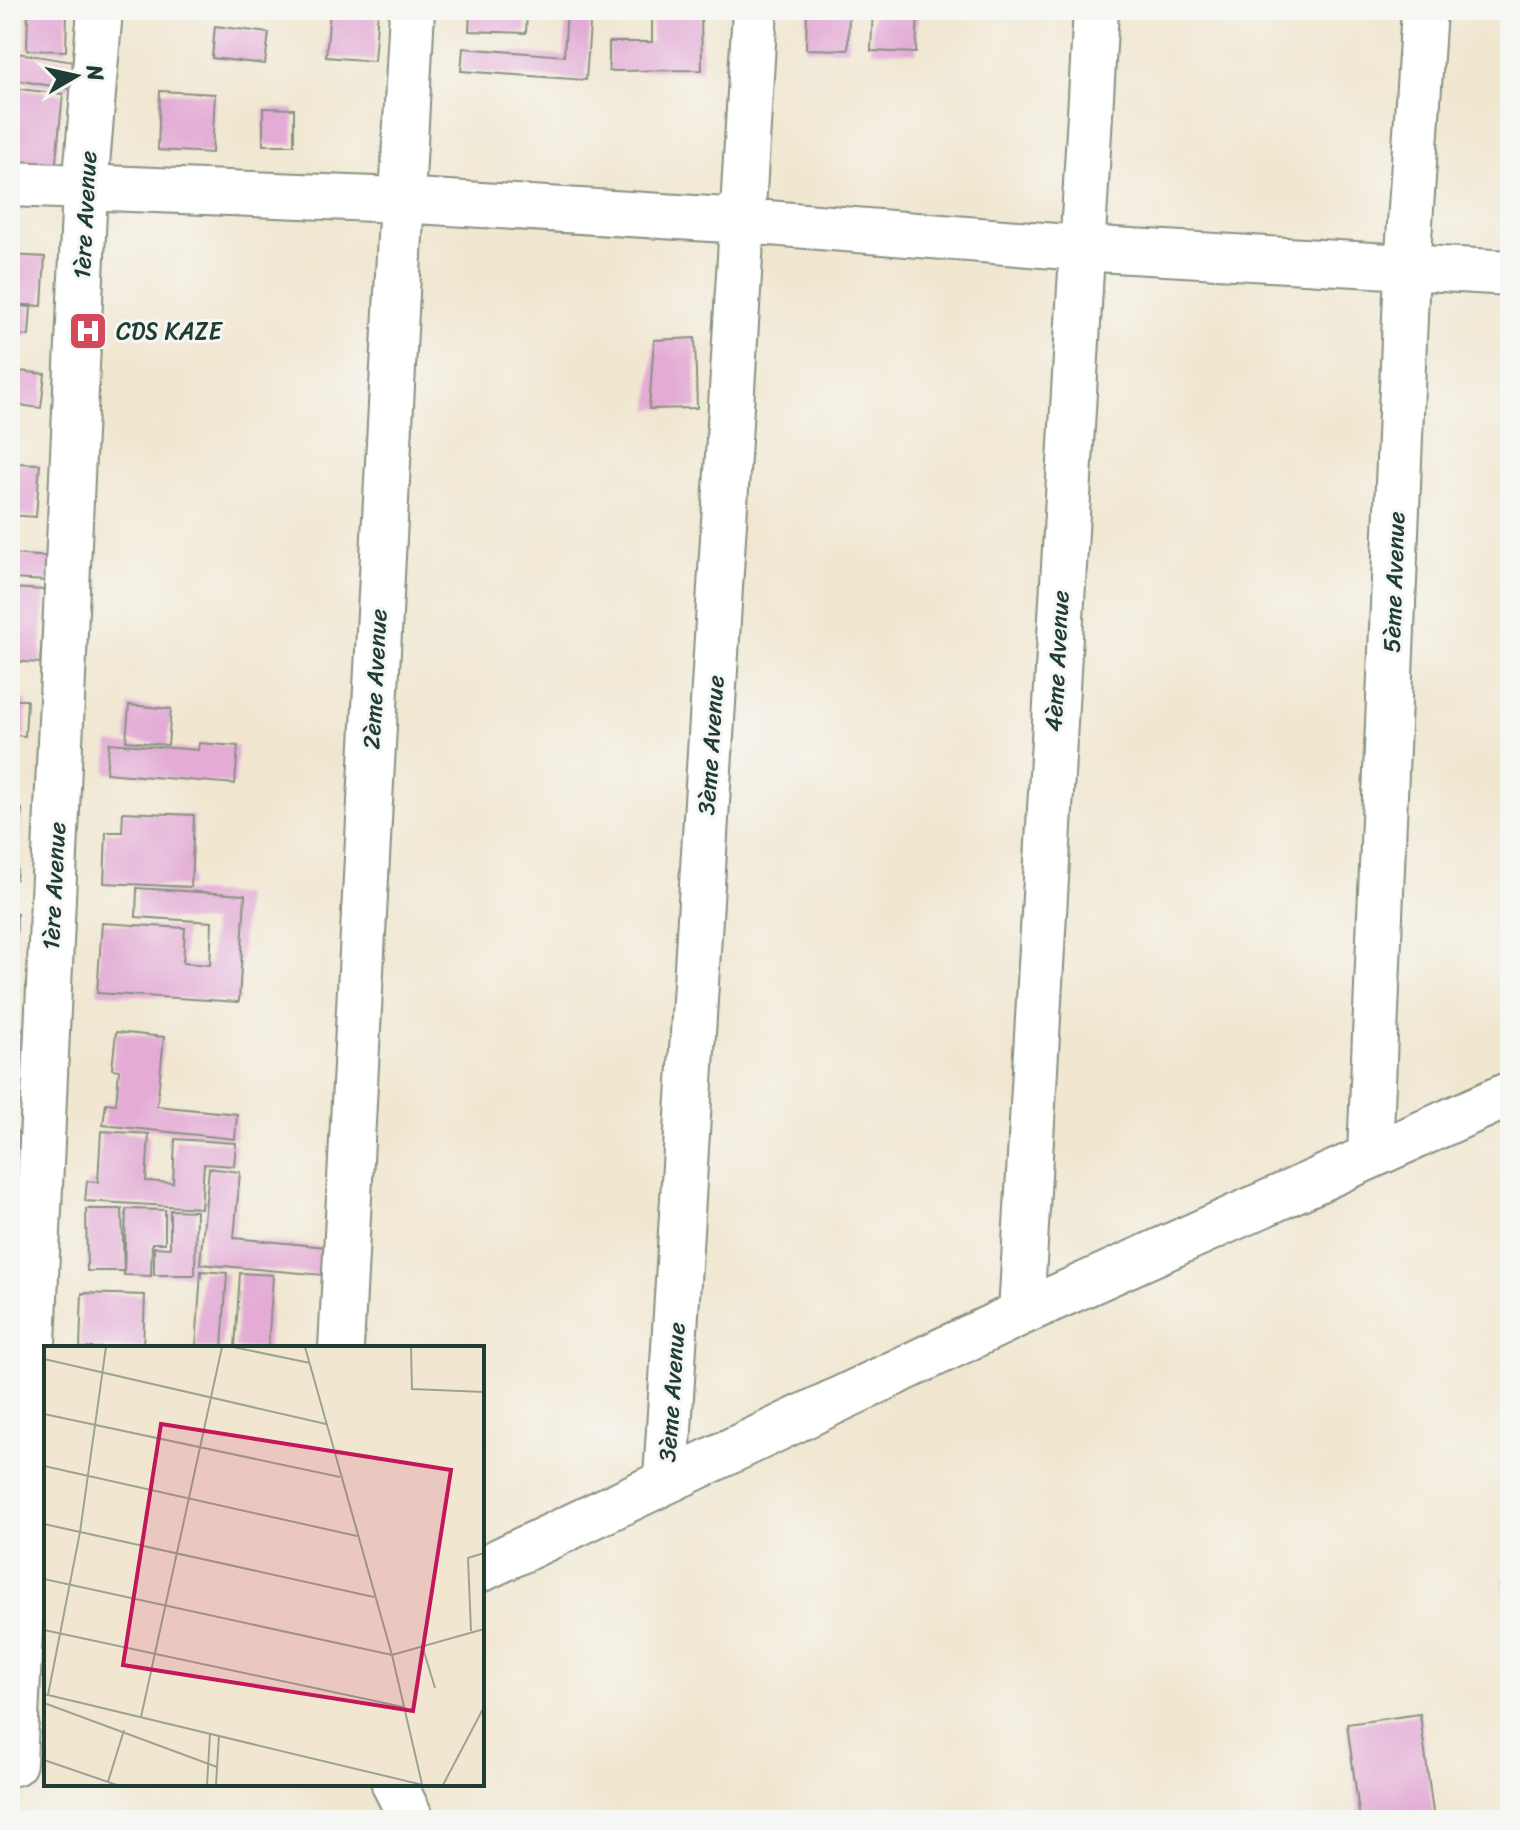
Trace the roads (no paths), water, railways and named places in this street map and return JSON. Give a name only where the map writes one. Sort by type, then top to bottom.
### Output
[{"type":"street","name":"1ère Avenue","points":[[23,1760],[85,189],[100,10]]},
{"type":"street","name":"2ème Avenue","points":[[341,1346],[399,200],[412,10]]},
{"type":"street","name":"3ème Avenue","points":[[666,1479],[755,10]]},
{"type":"street","name":"4ème Avenue","points":[[1021,1313],[1096,10]]},
{"type":"street","name":"5ème Avenue","points":[[1370,1155],[1407,269],[1424,10]]},
{"type":"street","points":[[10,184],[399,200],[744,221],[1080,248],[1510,273]]},
{"type":"street","points":[[484,1568],[1021,1313],[1510,1094]]},
{"type":"street","points":[[395,1786],[412,1820]]},
{"type":"place","name":"CDS KAZE","points":[[88,331]]}]
